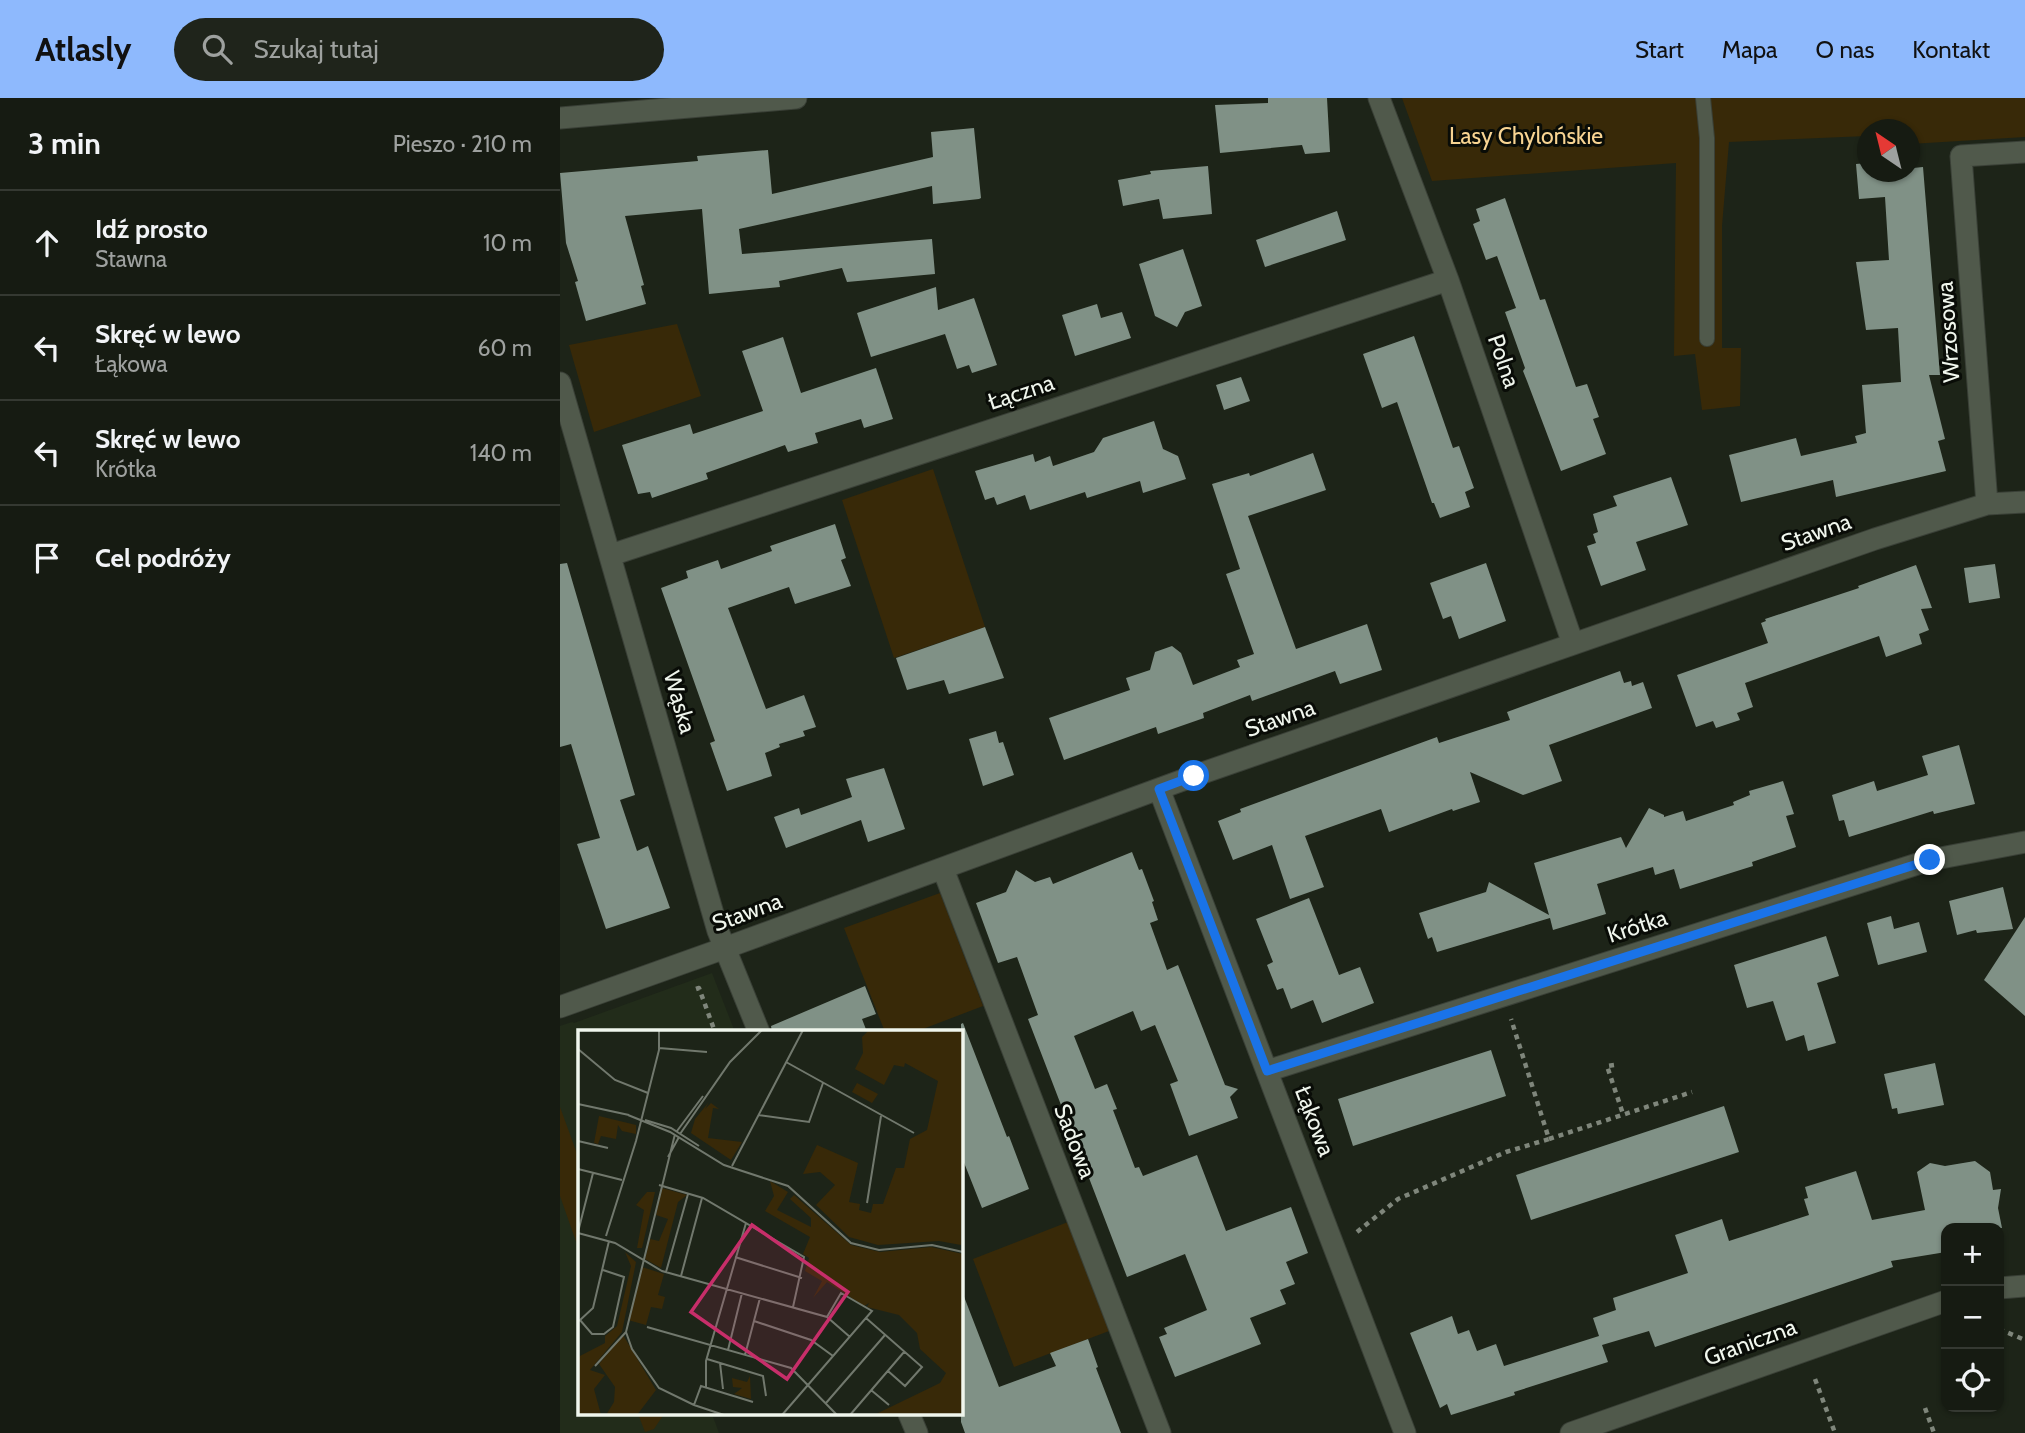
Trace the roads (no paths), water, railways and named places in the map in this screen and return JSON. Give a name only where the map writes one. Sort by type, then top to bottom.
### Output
[{"type":"street","points":[[560,118],[796,98]]},
{"type":"street","name":"Polna","points":[[1379,98],[1448,279],[1573,644]]},
{"type":"street","name":"Wrzosowa","points":[[1987,504],[1961,156],[2025,152]]},
{"type":"street","name":"Łączna","points":[[611,555],[1448,279]]},
{"type":"street","name":"Wąska","points":[[560,383],[718,931],[758,1030]]},
{"type":"street","name":"Stawna","points":[[560,1007],[1159,789],[1875,539],[1987,504],[2025,502]]},
{"type":"street","name":"Łąkowa","points":[[1159,789],[1405,1433]]},
{"type":"street","name":"Krótka","points":[[1267,1071],[1930,860],[2025,842]]},
{"type":"street","name":"Sadowa","points":[[943,869],[1160,1433]]},
{"type":"street","points":[[2004,1288],[2025,1286]]},
{"type":"street","name":"Graniczna","points":[[1571,1433],[1941,1303]]},
{"type":"street","points":[[910,1416],[917,1433]]},
{"type":"lane","points":[[1703,98],[1707,138],[1707,339]]},
{"type":"park label","name":"Lasy Chylońskie","points":[[1526,136]]}]
